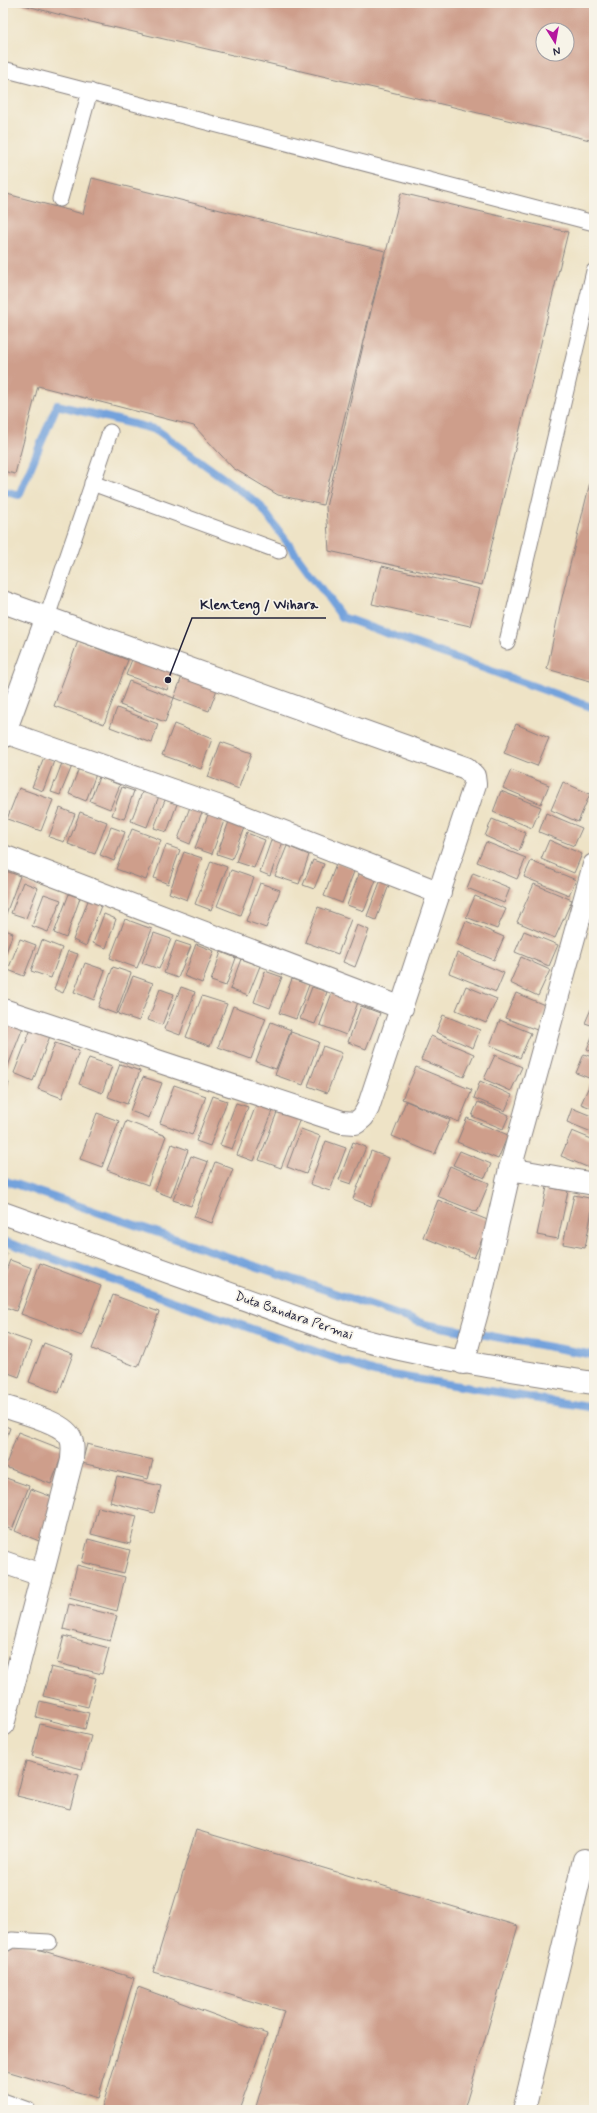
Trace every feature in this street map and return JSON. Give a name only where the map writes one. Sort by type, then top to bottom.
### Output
[{"type":"street","points":[[3,602],[466,768],[474,776],[474,789],[402,1008],[365,1114],[360,1120],[352,1124],[342,1122],[3,1010]]},
{"type":"street","points":[[47,617],[4,734],[220,807],[440,893]]},
{"type":"street","points":[[3,856],[402,1008]]},
{"type":"street","points":[[466,1354],[478,1309],[510,1169],[594,865]]},
{"type":"street","points":[[510,1169],[594,1184]]},
{"type":"street","name":"Duta Bandara Permai","points":[[3,1214],[351,1337],[396,1350],[466,1354],[594,1383]]},
{"type":"street","points":[[3,1406],[66,1430],[71,1438],[73,1446],[72,1460],[41,1575],[8,1688],[3,1725]]},
{"type":"street","points":[[3,1562],[41,1575]]},
{"type":"street","points":[[524,2110],[584,1860]]},
{"type":"lane","points":[[3,69],[594,223]]},
{"type":"lane","points":[[60,199],[90,91]]},
{"type":"lane","points":[[507,642],[594,271]]},
{"type":"lane","points":[[47,617],[110,432]]},
{"type":"lane","points":[[92,483],[279,550]]},
{"type":"lane","points":[[3,1945],[12,1940],[48,1942]]},
{"type":"lane","points":[[3,2101],[28,2110]]},
{"type":"building","points":[[16,3],[594,3],[594,141],[61,15]]},
{"type":"building","points":[[92,178],[385,251],[323,505],[278,495],[233,468],[194,426],[38,386],[15,474],[3,471],[3,193],[83,214]]},
{"type":"building","points":[[401,193],[568,232],[482,585],[329,551],[326,507],[371,311]]},
{"type":"building","points":[[594,466],[594,682],[547,669],[560,606]]},
{"type":"building","points":[[382,566],[480,589],[470,626],[372,604]]},
{"type":"building","points":[[78,641],[128,660],[104,724],[54,706]]},
{"type":"building","points":[[133,657],[173,672],[167,690],[126,675]]},
{"type":"building","points":[[184,671],[219,684],[209,711],[174,698]]},
{"type":"building","points":[[129,681],[174,698],[165,722],[120,705]]},
{"type":"building","points":[[117,708],[158,724],[152,743],[110,727]]},
{"type":"building","points":[[174,724],[212,739],[201,769],[162,755]]},
{"type":"building","points":[[516,724],[549,738],[537,766],[504,753]]},
{"type":"building","points":[[221,742],[252,753],[239,789],[208,777]]},
{"type":"building","points":[[44,757],[54,761],[43,791],[32,787]]},
{"type":"building","points":[[62,763],[72,766],[60,795],[51,792]]},
{"type":"building","points":[[79,768],[96,774],[86,801],[69,794]]},
{"type":"building","points":[[511,770],[549,785],[541,804],[503,788]]},
{"type":"building","points":[[99,777],[120,785],[110,809],[90,801]]},
{"type":"building","points":[[563,782],[590,794],[578,822],[551,810]]},
{"type":"building","points":[[122,787],[134,791],[124,819],[112,815]]},
{"type":"building","points":[[19,788],[53,800],[41,831],[7,819]]},
{"type":"building","points":[[143,790],[159,796],[147,827],[131,821]]},
{"type":"building","points":[[501,791],[541,807],[532,828],[493,812]]},
{"type":"building","points":[[165,800],[177,804],[167,832],[154,828]]},
{"type":"building","points":[[190,807],[202,812],[190,844],[178,839]]},
{"type":"building","points":[[60,808],[75,814],[64,842],[49,837]]},
{"type":"building","points":[[80,812],[107,822],[95,854],[68,844]]},
{"type":"building","points":[[209,812],[225,818],[212,854],[195,848]]},
{"type":"building","points":[[546,813],[582,828],[574,846],[539,832]]},
{"type":"building","points":[[230,819],[245,825],[232,859],[217,854]]},
{"type":"building","points":[[492,819],[526,833],[519,851],[485,836]]},
{"type":"building","points":[[111,827],[125,832],[114,861],[100,855]]},
{"type":"building","points":[[132,829],[161,840],[146,880],[116,869]]},
{"type":"building","points":[[247,833],[265,840],[254,868],[236,862]]},
{"type":"building","points":[[273,835],[284,839],[270,876],[260,872]]},
{"type":"building","points":[[549,840],[582,854],[574,873],[541,859]]},
{"type":"building","points":[[486,842],[526,858],[517,879],[477,862]]},
{"type":"building","points":[[166,845],[180,850],[168,884],[154,878]]},
{"type":"building","points":[[287,846],[309,855],[299,884],[275,876]]},
{"type":"building","points":[[184,852],[202,858],[187,900],[169,893]]},
{"type":"building","points":[[313,860],[324,864],[314,889],[303,885]]},
{"type":"building","points":[[211,861],[227,867],[211,910],[195,904]]},
{"type":"building","points":[[531,861],[576,880],[569,895],[524,877]]},
{"type":"building","points":[[337,862],[355,869],[342,903],[324,896]]},
{"type":"building","points":[[3,870],[20,876],[3,922]]},
{"type":"building","points":[[231,870],[254,878],[240,915],[217,906]]},
{"type":"building","points":[[473,873],[510,888],[504,903],[467,888]]},
{"type":"building","points":[[359,874],[376,880],[364,911],[347,905]]},
{"type":"building","points":[[23,882],[38,888],[26,918],[11,913]]},
{"type":"building","points":[[380,882],[389,885],[376,920],[367,916]]},
{"type":"building","points":[[260,883],[280,890],[266,928],[246,921]]},
{"type":"building","points":[[534,884],[572,900],[555,938],[517,922]]},
{"type":"building","points":[[44,894],[61,900],[48,932],[32,926]]},
{"type":"building","points":[[69,894],[80,898],[66,938],[54,933]]},
{"type":"building","points":[[475,896],[506,909],[497,929],[466,917]]},
{"type":"building","points":[[89,898],[102,903],[86,946],[73,940]]},
{"type":"building","points":[[318,907],[351,919],[338,954],[305,942]]},
{"type":"building","points":[[104,914],[116,919],[106,948],[93,943]]},
{"type":"building","points":[[125,919],[152,929],[137,968],[110,958]]},
{"type":"building","points":[[466,921],[504,937],[494,960],[456,944]]},
{"type":"building","points":[[357,925],[369,930],[355,967],[343,962]]},
{"type":"building","points":[[3,929],[13,933],[3,961]]},
{"type":"building","points":[[524,931],[558,945],[549,966],[515,952]]},
{"type":"building","points":[[154,933],[171,939],[159,969],[142,963]]},
{"type":"building","points":[[20,939],[36,945],[24,976],[8,970]]},
{"type":"building","points":[[42,940],[62,948],[51,978],[31,971]]},
{"type":"building","points":[[176,941],[191,946],[178,978],[164,973]]},
{"type":"building","points":[[196,944],[214,951],[202,983],[184,976]]},
{"type":"building","points":[[68,951],[78,954],[63,993],[54,989]]},
{"type":"building","points":[[221,952],[236,958],[226,986],[211,981]]},
{"type":"building","points":[[457,953],[504,973],[496,992],[449,973]]},
{"type":"building","points":[[521,957],[550,970],[538,996],[510,983]]},
{"type":"building","points":[[241,959],[260,966],[248,996],[230,989]]},
{"type":"building","points":[[85,963],[105,970],[94,1000],[74,992]]},
{"type":"building","points":[[113,967],[131,973],[116,1014],[98,1007]]},
{"type":"building","points":[[265,971],[282,977],[270,1008],[254,1002]]},
{"type":"building","points":[[133,976],[153,983],[139,1021],[118,1014]]},
{"type":"building","points":[[292,979],[309,985],[296,1019],[279,1013]]},
{"type":"building","points":[[466,986],[497,999],[486,1023],[456,1010]]},
{"type":"building","points":[[181,987],[195,992],[180,1035],[164,1029]]},
{"type":"building","points":[[312,987],[327,992],[315,1024],[300,1019]]},
{"type":"building","points":[[160,989],[174,994],[162,1025],[148,1020]]},
{"type":"building","points":[[332,993],[358,1002],[346,1035],[320,1025]]},
{"type":"building","points":[[516,993],[547,1006],[537,1030],[505,1018]]},
{"type":"building","points":[[202,996],[227,1004],[210,1046],[186,1037]]},
{"type":"building","points":[[233,1006],[266,1018],[251,1059],[218,1047]]},
{"type":"building","points":[[361,1006],[380,1013],[366,1049],[348,1042]]},
{"type":"building","points":[[591,1009],[594,1010],[594,1026],[585,1023]]},
{"type":"building","points":[[3,1014],[25,1022],[8,1066],[3,1064]]},
{"type":"building","points":[[443,1015],[480,1030],[473,1048],[436,1032]]},
{"type":"building","points":[[500,1020],[531,1033],[520,1058],[490,1045]]},
{"type":"building","points":[[271,1022],[291,1030],[276,1069],[256,1062]]},
{"type":"building","points":[[31,1029],[50,1036],[33,1081],[14,1073]]},
{"type":"building","points":[[291,1032],[319,1042],[303,1085],[275,1075]]},
{"type":"building","points":[[594,1032],[594,1053],[587,1049]]},
{"type":"building","points":[[431,1036],[474,1054],[464,1077],[421,1060]]},
{"type":"building","points":[[55,1043],[79,1051],[62,1098],[38,1089]]},
{"type":"building","points":[[323,1046],[342,1053],[327,1093],[308,1086]]},
{"type":"building","points":[[584,1054],[594,1058],[594,1080],[576,1073]]},
{"type":"building","points":[[495,1055],[522,1067],[511,1091],[484,1079]]},
{"type":"building","points":[[89,1058],[112,1066],[102,1093],[79,1084]]},
{"type":"building","points":[[120,1064],[140,1071],[127,1104],[108,1097]]},
{"type":"building","points":[[416,1067],[472,1090],[459,1122],[402,1099]]},
{"type":"building","points":[[143,1077],[162,1083],[149,1118],[130,1111]]},
{"type":"building","points":[[3,1080],[9,1083],[3,1100]]},
{"type":"building","points":[[480,1081],[512,1095],[505,1111],[474,1098]]},
{"type":"building","points":[[590,1084],[594,1086],[594,1109],[581,1104]]},
{"type":"building","points":[[174,1085],[206,1096],[192,1135],[160,1123]]},
{"type":"building","points":[[213,1096],[227,1101],[210,1146],[196,1141]]},
{"type":"building","points":[[406,1101],[450,1120],[435,1154],[392,1136]]},
{"type":"building","points":[[478,1102],[509,1115],[503,1129],[472,1116]]},
{"type":"building","points":[[236,1103],[248,1107],[232,1149],[220,1145]]},
{"type":"building","points":[[256,1105],[273,1111],[253,1161],[237,1155]]},
{"type":"building","points":[[279,1107],[301,1116],[281,1168],[259,1160]]},
{"type":"building","points":[[572,1108],[594,1117],[594,1133],[567,1122]]},
{"type":"building","points":[[97,1113],[119,1121],[102,1167],[80,1159]]},
{"type":"building","points":[[467,1118],[508,1135],[498,1159],[457,1142]]},
{"type":"building","points":[[126,1121],[166,1136],[148,1185],[107,1170]]},
{"type":"building","points":[[301,1129],[320,1136],[306,1174],[287,1167]]},
{"type":"building","points":[[572,1131],[594,1140],[594,1170],[561,1156]]},
{"type":"building","points":[[326,1141],[346,1148],[330,1191],[310,1184]]},
{"type":"building","points":[[353,1142],[366,1147],[351,1184],[339,1180]]},
{"type":"building","points":[[172,1144],[188,1150],[171,1197],[155,1191]]},
{"type":"building","points":[[371,1151],[389,1158],[371,1206],[353,1199]]},
{"type":"building","points":[[460,1151],[491,1164],[485,1178],[453,1165]]},
{"type":"building","points":[[191,1156],[208,1162],[191,1206],[173,1200]]},
{"type":"building","points":[[215,1162],[233,1169],[212,1223],[194,1217]]},
{"type":"building","points":[[450,1166],[489,1183],[477,1212],[437,1196]]},
{"type":"building","points":[[547,1187],[568,1191],[558,1239],[537,1235]]},
{"type":"building","points":[[574,1195],[594,1199],[585,1248],[563,1244]]},
{"type":"building","points":[[438,1200],[490,1221],[474,1258],[423,1237]]},
{"type":"building","points":[[593,1234],[594,1235],[594,1248],[591,1247]]},
{"type":"building","points":[[3,1252],[7,1253],[3,1263]]},
{"type":"building","points":[[10,1260],[32,1268],[16,1311],[3,1306],[3,1278]]},
{"type":"building","points":[[40,1263],[101,1286],[82,1336],[21,1314]]},
{"type":"building","points":[[113,1295],[159,1312],[138,1367],[92,1349]]},
{"type":"building","points":[[3,1332],[31,1342],[19,1377],[3,1371]]},
{"type":"building","points":[[44,1343],[73,1354],[59,1393],[29,1382]]},
{"type":"building","points":[[3,1425],[10,1428],[3,1447]]},
{"type":"building","points":[[18,1432],[64,1450],[51,1484],[5,1467]]},
{"type":"building","points":[[87,1444],[153,1460],[148,1479],[82,1463]]},
{"type":"building","points":[[117,1476],[161,1486],[154,1513],[110,1502]]},
{"type":"building","points":[[3,1477],[29,1486],[12,1530],[3,1526]]},
{"type":"building","points":[[31,1489],[55,1498],[39,1541],[15,1531]]},
{"type":"building","points":[[98,1507],[137,1516],[130,1544],[91,1534]]},
{"type":"building","points":[[88,1539],[130,1550],[124,1573],[82,1562]]},
{"type":"building","points":[[77,1565],[125,1577],[117,1611],[69,1598]]},
{"type":"building","points":[[69,1604],[117,1616],[110,1641],[63,1629]]},
{"type":"building","points":[[64,1636],[109,1648],[102,1674],[57,1663]]},
{"type":"building","points":[[51,1667],[96,1678],[88,1707],[43,1696]]},
{"type":"building","points":[[40,1701],[89,1713],[85,1729],[36,1717]]},
{"type":"building","points":[[40,1724],[91,1736],[82,1769],[32,1756]]},
{"type":"building","points":[[26,1761],[79,1775],[70,1809],[17,1796]]},
{"type":"building","points":[[196,1830],[518,1926],[464,2110],[255,2110],[284,2011],[153,1972]]},
{"type":"building","points":[[10,1941],[134,1978],[98,2098],[3,2070],[3,1964]]},
{"type":"building","points":[[138,1987],[267,2034],[239,2110],[106,2110],[102,2108]]},
{"type":"waterway","points":[[3,491],[19,495],[57,405],[157,430],[259,504],[342,617],[594,708]]},
{"type":"waterway","points":[[3,1180],[425,1324],[594,1355]]},
{"type":"waterway","points":[[3,1241],[374,1372],[594,1408]]},
{"type":"place","name":"Klenteng / Wihara","points":[[168,680]]}]
